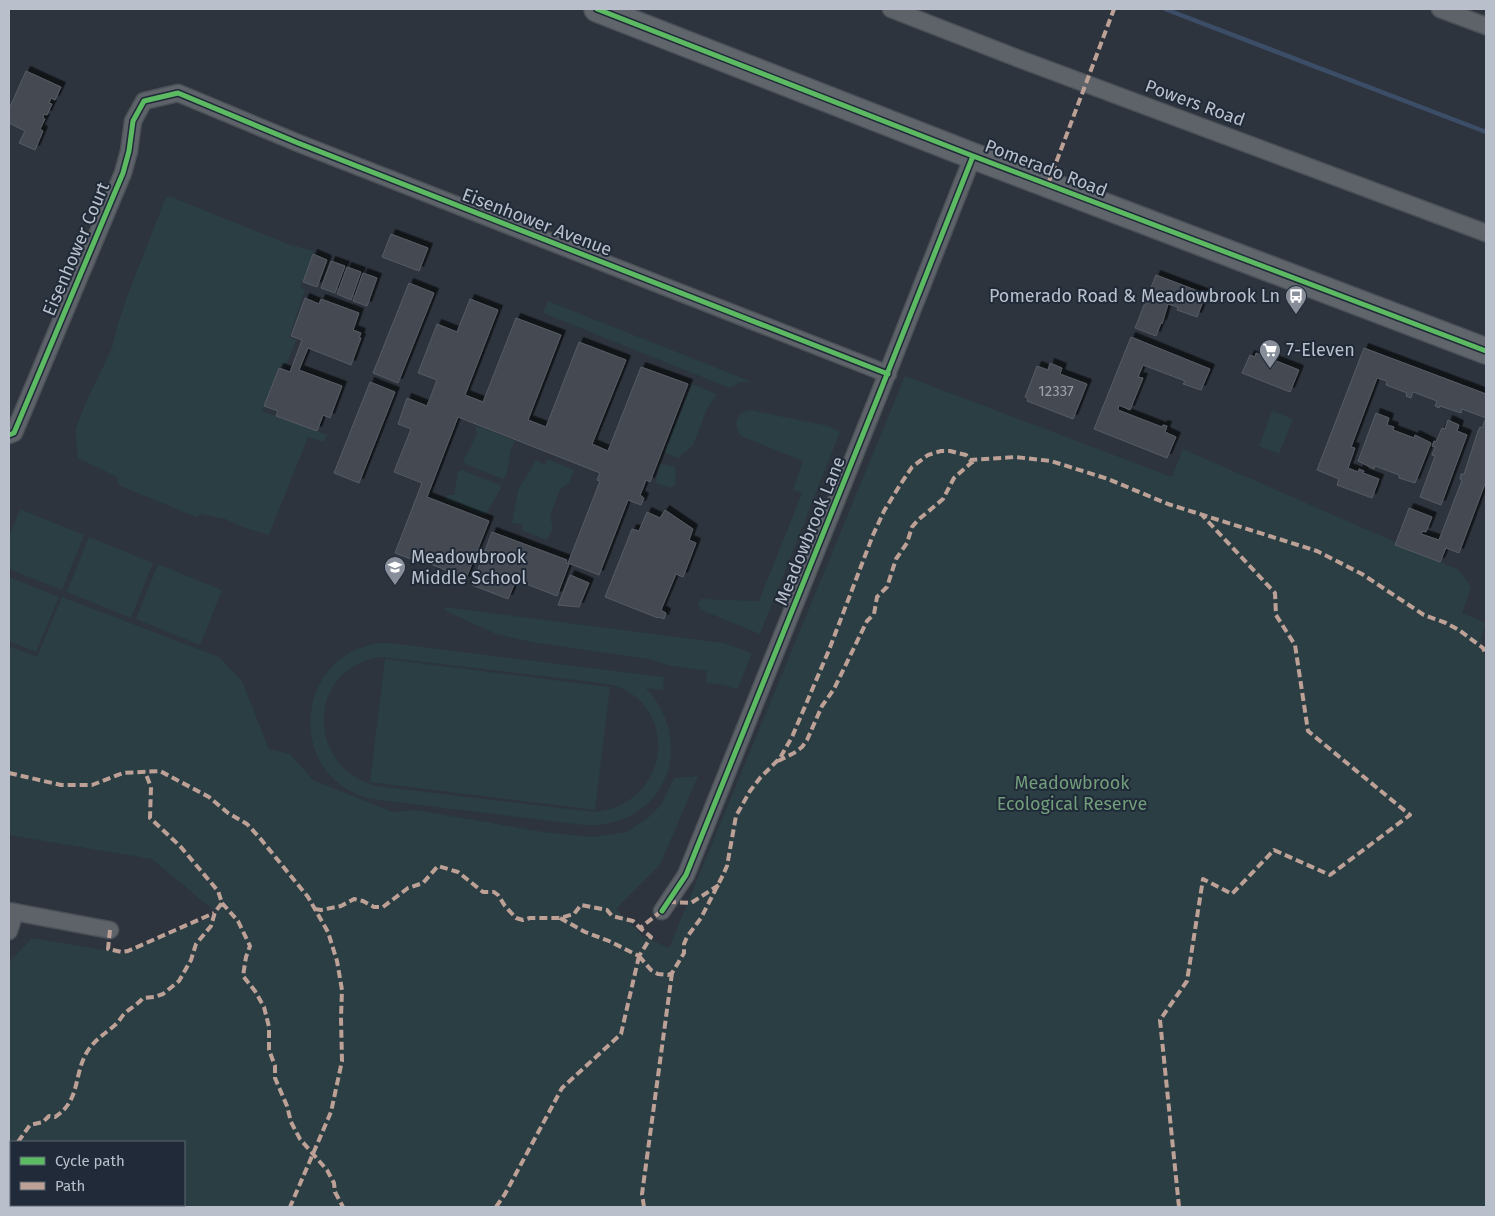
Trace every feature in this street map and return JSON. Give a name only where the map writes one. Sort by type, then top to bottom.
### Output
[{"type":"main road","name":"Pomerado Road","points":[[596,9],[973,156],[1486,350]]},
{"type":"street","name":"Powers Road","points":[[891,9],[1486,233]]},
{"type":"street","points":[[1440,9],[1486,26]]},
{"type":"street","name":"Eisenhower Avenue","points":[[178,93],[888,374]]},
{"type":"street","name":"Eisenhower Court","points":[[9,435],[14,433],[123,173],[134,121],[144,101],[178,93]]},
{"type":"street","name":"Meadowbrook Lane","points":[[662,911],[686,875],[888,374],[973,156]]},
{"type":"street","points":[[9,931],[12,912],[110,930]]},
{"type":"green space","points":[[166,197],[172,197],[290,245],[314,251],[300,287],[305,290],[289,337],[296,340],[285,368],[279,366],[262,411],[327,435],[324,442],[308,437],[269,535],[245,528],[225,519],[200,514],[196,517],[118,485],[117,477],[78,458],[76,428],[86,402],[112,348],[129,291]]},
{"type":"green space","points":[[548,301],[752,382],[739,382],[732,387],[727,387],[543,313]]},
{"type":"green space","name":"Meadowbrook Ecological Reserve","points":[[905,376],[1172,477],[1183,449],[1459,570],[1471,587],[1462,613],[1486,623],[1481,640],[1486,657],[1486,1207],[9,1207],[9,962],[32,938],[122,953],[218,914],[152,859],[9,835],[9,646],[37,657],[62,597],[219,657],[242,681],[269,749],[290,754],[313,780],[393,812],[416,810],[543,832],[593,837],[626,832],[648,818],[661,805],[674,778],[698,776],[660,865],[616,909],[643,936],[669,948]]},
{"type":"green space","points":[[692,384],[717,394],[707,409],[693,445],[678,458],[664,452]]},
{"type":"green space","points":[[750,410],[829,426],[840,432],[760,634],[701,610],[698,604],[701,599],[759,601],[802,493],[793,490],[803,461],[741,436],[738,432],[736,423],[739,416],[741,413]]},
{"type":"green space","points":[[1272,411],[1293,419],[1279,454],[1259,446]]},
{"type":"green space","points":[[477,426],[515,441],[511,449],[506,477],[502,479],[465,464],[463,461],[477,432],[475,431]]},
{"type":"green space","points":[[547,459],[574,470],[569,483],[560,490],[550,516],[553,528],[547,540],[521,530],[522,524],[512,523],[518,490],[536,460],[545,465]]},
{"type":"green space","points":[[660,463],[675,467],[676,484],[671,488],[655,483]]},
{"type":"green space","points":[[462,470],[500,485],[501,488],[485,516],[445,501],[447,495],[454,495],[458,472]]},
{"type":"green space","points":[[20,509],[84,535],[62,590],[9,569],[9,537]]},
{"type":"green space","points":[[89,537],[153,563],[131,618],[67,592]]},
{"type":"green space","points":[[158,564],[222,590],[200,645],[136,619]]},
{"type":"green space","points":[[9,577],[59,597],[36,652],[9,641]]},
{"type":"green space","points":[[445,607],[724,643],[752,653],[737,690],[725,685],[706,683],[707,671],[668,665],[648,659],[531,642],[496,634],[444,610]]},
{"type":"green space","points":[[381,643],[390,643],[664,677],[663,690],[646,688],[662,711],[670,734],[671,758],[664,780],[652,799],[634,813],[612,823],[584,825],[372,799],[344,787],[324,768],[313,744],[310,718],[316,692],[330,669],[351,652]],"holes":[[[382,657],[608,684],[631,694],[647,710],[656,729],[658,751],[653,772],[640,791],[621,805],[594,812],[376,786],[353,775],[336,759],[326,739],[324,717],[328,696],[339,678],[357,664]]]},
{"type":"green space","points":[[385,659],[610,687],[595,810],[370,782]]},
{"type":"building","points":[[26,71],[61,87],[55,100],[51,98],[49,103],[52,104],[47,115],[44,114],[43,118],[45,119],[40,129],[43,131],[35,150],[19,143],[25,131],[9,123],[9,109]]},
{"type":"building","points":[[391,234],[428,248],[419,271],[382,257]]},
{"type":"building","points":[[313,254],[327,260],[317,287],[303,282]]},
{"type":"building","points":[[331,261],[345,266],[335,293],[321,288]]},
{"type":"building","points":[[347,267],[361,272],[351,300],[337,294]]},
{"type":"building","points":[[363,273],[377,278],[367,306],[353,301]]},
{"type":"building","points":[[1156,275],[1206,294],[1197,317],[1177,310],[1178,307],[1168,304],[1156,336],[1135,328]]},
{"type":"building","points":[[409,283],[434,293],[398,383],[373,373]]},
{"type":"building","points":[[305,298],[319,304],[321,299],[359,313],[353,330],[361,333],[351,365],[308,348],[299,370],[342,386],[330,418],[323,415],[317,431],[276,416],[278,411],[264,406],[279,368],[290,372],[302,340],[291,336]]},
{"type":"building","points":[[470,299],[498,310],[465,395],[483,402],[516,318],[561,335],[528,420],[546,427],[579,342],[626,360],[592,444],[608,451],[641,367],[688,384],[650,482],[646,480],[640,495],[644,498],[641,505],[628,500],[599,575],[568,563],[600,481],[597,480],[600,473],[458,417],[427,497],[489,521],[465,581],[449,575],[450,572],[412,556],[411,559],[395,553],[422,483],[394,472],[411,429],[398,424],[407,398],[427,406],[437,380],[418,373],[437,324],[457,332]]},
{"type":"building","points":[[1131,337],[1210,369],[1201,390],[1183,384],[1185,381],[1143,365],[1138,377],[1143,378],[1130,410],[1119,405],[1118,410],[1162,427],[1163,425],[1167,426],[1165,432],[1176,437],[1167,458],[1094,429]]},
{"type":"building","points":[[1364,348],[1486,394],[1486,418],[1462,409],[1461,413],[1440,406],[1439,408],[1435,406],[1437,401],[1413,392],[1411,398],[1406,396],[1407,393],[1386,385],[1387,381],[1377,378],[1351,447],[1355,448],[1348,468],[1358,472],[1359,469],[1364,471],[1363,473],[1379,479],[1372,498],[1337,485],[1339,479],[1317,470]]},
{"type":"building","points":[[1256,353],[1299,370],[1290,392],[1242,373],[1250,355],[1255,357]]},
{"type":"building","points":[[1050,363],[1062,368],[1060,374],[1087,384],[1073,419],[1027,401],[1028,399],[1025,397],[1037,366],[1048,370]]},
{"type":"building","points":[[370,382],[395,392],[359,483],[334,473]]},
{"type":"building","points":[[1376,413],[1389,418],[1387,425],[1394,427],[1393,430],[1414,438],[1415,435],[1431,443],[1415,483],[1399,478],[1399,475],[1375,466],[1374,469],[1358,461]]},
{"type":"building","points":[[1486,418],[1486,481],[1459,553],[1446,548],[1440,562],[1395,545],[1409,508],[1432,517],[1426,532],[1423,531],[1421,534],[1439,540],[1462,480],[1460,479],[1461,474],[1464,474],[1478,431],[1480,427],[1482,428]]},
{"type":"building","points":[[1448,420],[1459,425],[1457,431],[1467,435],[1441,505],[1420,497],[1435,456],[1432,455],[1435,447],[1432,446],[1434,441],[1436,442],[1442,428],[1445,429]]},
{"type":"building","points":[[665,510],[693,529],[689,540],[696,543],[683,577],[676,574],[661,610],[666,613],[664,619],[605,597],[632,529],[639,531],[647,512],[660,518]]},
{"type":"building","points":[[492,532],[567,560],[566,562],[569,564],[557,596],[516,580],[508,599],[472,585]]},
{"type":"building","points":[[570,575],[589,583],[579,607],[558,605]]},
{"type":"waterway","points":[[1165,9],[1486,132]]},
{"type":"marked path","points":[[1048,184],[1114,9]]},
{"type":"marked path","points":[[639,956],[651,970],[658,974],[668,975],[672,973],[684,953],[684,944],[687,937],[701,918],[727,866],[736,816],[750,791],[780,758],[792,737],[884,511],[912,467],[928,455],[941,451],[950,451],[966,455],[970,460],[1015,457],[1051,461],[1108,479],[1168,504],[1317,551],[1362,574],[1424,615],[1459,630],[1483,648],[1486,655]]},
{"type":"marked path","points":[[778,761],[794,753],[807,740],[822,706],[834,689],[867,621],[874,614],[877,597],[887,587],[896,559],[907,543],[912,527],[943,499],[954,478],[976,460]]},
{"type":"marked path","points":[[1179,1207],[1160,1020],[1187,981],[1203,879],[1232,894],[1274,850],[1330,875],[1410,815],[1308,731],[1295,645],[1276,615],[1275,593],[1202,515]]},
{"type":"marked path","points":[[9,773],[61,785],[92,785],[123,773],[160,771],[209,797],[228,813],[247,824],[308,897],[328,932],[337,961],[342,990],[342,1061],[331,1112],[290,1207]]},
{"type":"marked path","points":[[19,1141],[30,1125],[43,1122],[49,1116],[55,1117],[69,1103],[83,1061],[90,1047],[97,1040],[143,998],[163,994],[179,981],[191,960],[196,944],[211,926],[215,912],[222,903],[218,891],[180,846],[150,818],[151,787],[145,772]]},
{"type":"marked path","points":[[315,909],[321,910],[341,906],[354,899],[374,907],[383,907],[408,888],[423,883],[438,866],[458,872],[483,892],[494,892],[516,918],[523,920],[530,918],[560,918],[574,914],[581,905],[607,910],[612,916],[633,921],[640,928],[664,909]]},
{"type":"marked path","points":[[668,902],[691,903],[719,885]]},
{"type":"marked path","points":[[222,903],[238,921],[250,946],[243,976],[255,991],[264,1007],[269,1027],[269,1050],[275,1066],[275,1078],[287,1106],[291,1122],[300,1139],[327,1170],[343,1207]]},
{"type":"marked path","points":[[110,930],[108,949],[122,952],[214,913]]},
{"type":"marked path","points":[[560,918],[585,932],[609,941],[639,956],[651,937],[640,928]]},
{"type":"marked path","points":[[496,1207],[505,1194],[562,1088],[621,1034],[639,956]]},
{"type":"marked path","points":[[644,1207],[642,1194],[672,973]]},
{"type":"cycle path","points":[[597,9],[973,156],[1486,351]]},
{"type":"cycle path","points":[[9,435],[14,433],[123,173],[129,151],[133,121],[144,101],[178,93],[298,143],[888,374]]},
{"type":"cycle path","points":[[662,911],[686,875],[973,156]]},
{"type":"place","name":"Pomerado Road & Meadowbrook Ln","points":[[1296,315]]},
{"type":"place","name":"7-Eleven","points":[[1270,369]]},
{"type":"place","name":"Meadowbrook Middle School","points":[[395,586]]}]
